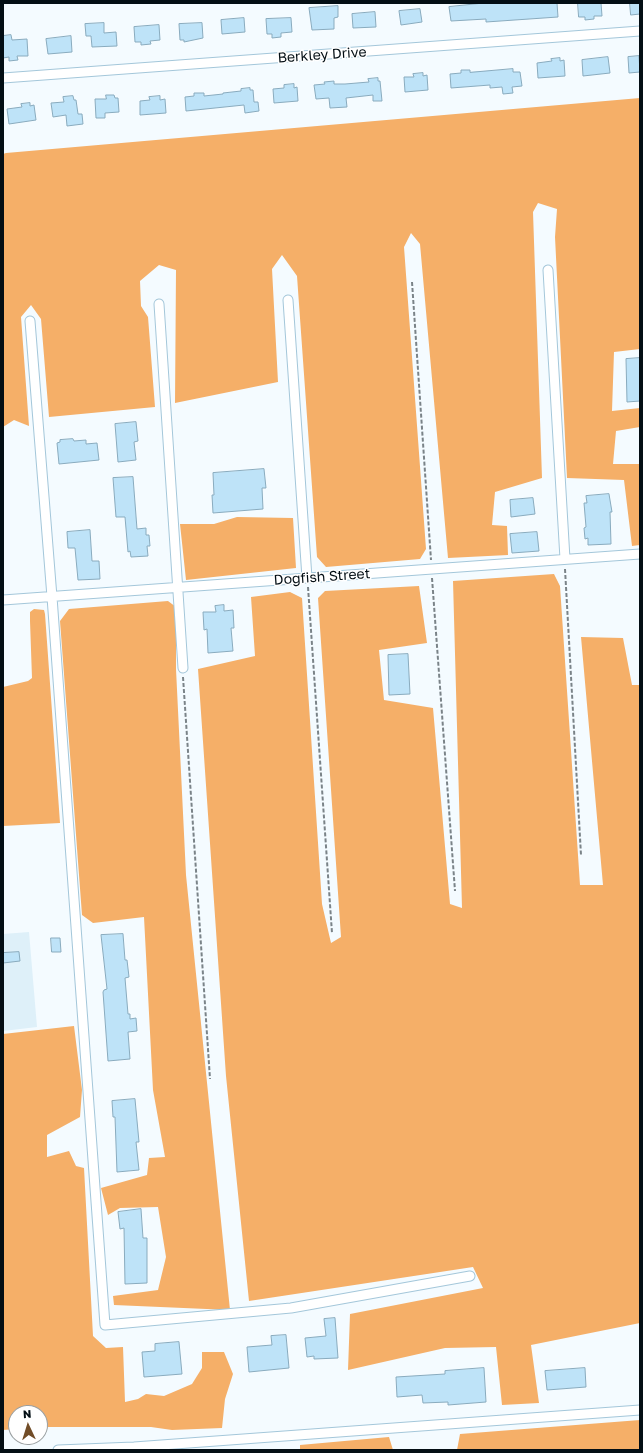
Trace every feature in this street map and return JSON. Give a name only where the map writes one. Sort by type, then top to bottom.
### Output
[{"type":"street","name":"Berkley Drive","points":[[3,78],[640,31]]},
{"type":"street","points":[[548,270],[565,559]]},
{"type":"street","points":[[288,300],[307,578]]},
{"type":"street","points":[[159,304],[183,668]]},
{"type":"street","points":[[30,321],[52,597],[105,1325],[291,1308],[470,1276]]},
{"type":"street","name":"Dogfish Street","points":[[3,600],[640,554]]},
{"type":"street","points":[[58,1450],[134,1447],[640,1410]]},
{"type":"path","points":[[412,282],[455,891]]},
{"type":"path","points":[[565,559],[581,855]]},
{"type":"path","points":[[307,578],[332,933]]},
{"type":"path","points":[[183,668],[210,1079]]},
{"type":"shaded area","points":[[640,98],[640,349],[614,352],[612,411],[640,408],[640,427],[616,431],[613,464],[640,464],[640,545],[632,546],[624,480],[567,478],[555,237],[557,209],[538,203],[533,212],[542,478],[495,492],[492,525],[507,526],[508,555],[448,558],[420,244],[411,233],[404,247],[426,549],[420,559],[326,567],[317,557],[297,276],[282,255],[272,269],[278,382],[175,403],[176,270],[159,265],[140,281],[141,306],[148,317],[155,407],[49,417],[41,319],[31,305],[21,317],[29,426],[14,420],[3,427],[3,154]]},
{"type":"shaded area","points":[[237,517],[293,518],[296,568],[186,580],[180,524],[214,524]]},
{"type":"shaded area","points":[[554,574],[560,586],[580,885],[603,885],[581,637],[623,638],[632,685],[640,685],[640,1323],[531,1345],[539,1403],[502,1405],[496,1347],[445,1348],[348,1370],[350,1314],[483,1288],[473,1267],[249,1301],[226,1076],[198,669],[255,656],[251,597],[290,592],[302,598],[322,904],[331,943],[341,937],[318,598],[325,591],[419,586],[427,643],[379,650],[384,700],[433,708],[450,904],[462,908],[453,581]]},
{"type":"shaded area","points":[[168,601],[176,607],[176,669],[186,875],[230,1310],[114,1305],[113,1296],[158,1290],[166,1257],[158,1207],[120,1208],[108,1215],[101,1188],[147,1175],[149,1158],[165,1157],[153,1090],[144,917],[93,923],[82,915],[60,621],[69,609]]},
{"type":"shaded area","points":[[34,609],[44,610],[45,614],[60,823],[3,826],[3,687],[28,681],[32,678],[30,612]]},
{"type":"shaded area","points":[[29,932],[37,1027],[3,1031],[3,934]]},
{"type":"shaded area","points":[[74,1026],[82,1090],[80,1117],[47,1135],[47,1157],[69,1151],[76,1166],[84,1168],[93,1336],[106,1348],[123,1347],[125,1402],[138,1399],[146,1394],[164,1396],[192,1384],[202,1368],[202,1352],[224,1352],[233,1374],[225,1399],[222,1428],[172,1430],[151,1427],[48,1427],[48,1405],[8,1405],[8,1430],[3,1430],[3,1034]]},
{"type":"shaded area","points":[[640,1420],[640,1450],[457,1450],[460,1434]]},
{"type":"shaded area","points":[[389,1437],[393,1450],[300,1450],[300,1445]]},
{"type":"building","points":[[484,3],[557,3],[558,17],[486,22],[486,19],[451,21],[449,7]]},
{"type":"building","points":[[578,3],[601,3],[602,16],[594,16],[594,19],[585,20],[585,17],[579,17]]},
{"type":"building","points":[[630,3],[640,3],[640,14],[631,15]]},
{"type":"building","points":[[338,6],[338,17],[334,18],[334,29],[312,30],[309,8]]},
{"type":"building","points":[[420,9],[422,22],[401,25],[399,11]]},
{"type":"building","points":[[375,12],[376,27],[353,28],[352,14]]},
{"type":"building","points":[[244,18],[245,32],[222,34],[221,20]]},
{"type":"building","points":[[291,18],[292,32],[281,33],[281,37],[272,38],[272,34],[267,34],[266,19]]},
{"type":"building","points":[[104,23],[104,33],[116,32],[117,46],[92,47],[91,36],[86,36],[85,24]]},
{"type":"building","points":[[202,23],[203,38],[184,42],[184,40],[180,40],[179,24]]},
{"type":"building","points":[[159,25],[160,40],[150,41],[151,44],[141,45],[141,42],[135,42],[134,27]]},
{"type":"building","points":[[11,35],[12,40],[27,39],[28,56],[17,56],[18,60],[9,61],[9,57],[3,58],[3,36]]},
{"type":"building","points":[[71,36],[72,52],[48,54],[46,39]]},
{"type":"building","points":[[639,56],[640,72],[629,73],[628,57]]},
{"type":"building","points":[[608,57],[610,73],[583,76],[582,60]]},
{"type":"building","points":[[560,58],[560,61],[564,60],[565,76],[538,78],[537,63],[552,61],[551,59]]},
{"type":"building","points":[[513,69],[513,72],[520,72],[522,86],[512,87],[513,93],[503,94],[502,87],[490,88],[490,85],[451,88],[450,74],[461,73],[461,70],[470,70],[470,72]]},
{"type":"building","points":[[423,73],[423,76],[427,75],[428,90],[405,92],[404,77],[414,77],[413,74]]},
{"type":"building","points":[[378,78],[378,81],[380,81],[382,101],[373,101],[373,95],[346,98],[347,107],[330,108],[329,98],[316,99],[314,85],[334,81],[334,84],[369,82],[368,79]]},
{"type":"building","points":[[294,84],[294,88],[297,87],[298,101],[274,103],[273,89],[284,88],[284,85]]},
{"type":"building","points":[[250,88],[250,90],[253,90],[254,102],[258,102],[259,111],[245,113],[244,105],[186,111],[185,97],[194,96],[194,93],[204,93],[204,96],[241,91],[241,89]]},
{"type":"building","points":[[106,95],[114,95],[115,98],[118,98],[119,112],[105,113],[105,118],[96,118],[95,99],[106,99]]},
{"type":"building","points":[[73,96],[74,100],[76,100],[78,114],[82,114],[83,124],[67,126],[66,115],[53,117],[51,103],[64,102],[63,97]]},
{"type":"building","points":[[160,96],[160,100],[165,99],[166,113],[140,115],[140,101],[150,100],[149,97]]},
{"type":"building","points":[[30,103],[30,106],[34,105],[36,120],[9,124],[7,109],[22,107],[21,104]]},
{"type":"building","points":[[640,358],[640,401],[627,402],[626,359]]},
{"type":"building","points":[[136,422],[138,441],[134,442],[136,460],[118,462],[115,424]]},
{"type":"building","points":[[73,439],[74,441],[86,440],[86,444],[97,443],[99,460],[59,464],[57,443],[60,442],[60,440]]},
{"type":"building","points":[[264,469],[266,488],[262,488],[263,509],[213,513],[213,473]]},
{"type":"building","points":[[133,477],[137,529],[146,528],[146,535],[149,535],[150,546],[147,546],[148,556],[131,557],[130,551],[128,552],[125,517],[116,517],[113,478]]},
{"type":"building","points":[[609,494],[612,512],[610,512],[611,544],[588,545],[588,538],[585,539],[584,528],[586,527],[584,503],[587,503],[586,496]]},
{"type":"building","points":[[533,498],[535,514],[511,517],[510,500]]},
{"type":"building","points":[[90,530],[92,561],[99,561],[100,579],[78,580],[75,548],[68,548],[67,532]]},
{"type":"building","points":[[537,532],[539,551],[512,553],[510,534]]},
{"type":"building","points":[[224,605],[224,611],[233,610],[234,628],[231,628],[233,651],[208,653],[207,629],[204,630],[203,612],[216,612],[215,606]]},
{"type":"building","points":[[408,654],[410,694],[389,695],[388,655]]},
{"type":"building","points":[[123,934],[125,960],[127,960],[129,977],[125,978],[128,1014],[130,1014],[130,1019],[136,1018],[137,1031],[128,1032],[130,1059],[108,1061],[103,992],[107,989],[101,935]]},
{"type":"building","points":[[51,938],[60,938],[61,952],[52,952]]},
{"type":"building","points":[[19,952],[20,961],[3,963],[3,953]]},
{"type":"building","points":[[135,1099],[139,1142],[136,1142],[139,1170],[117,1172],[115,1117],[113,1117],[112,1101]]},
{"type":"building","points":[[141,1209],[143,1238],[147,1238],[147,1283],[125,1284],[124,1228],[120,1229],[118,1212]]},
{"type":"building","points":[[335,1318],[338,1358],[314,1359],[314,1356],[307,1357],[305,1338],[326,1336],[324,1319]]},
{"type":"building","points":[[286,1335],[289,1368],[249,1372],[247,1347],[272,1345],[271,1336]]},
{"type":"building","points":[[179,1342],[182,1374],[144,1377],[142,1352],[155,1351],[155,1344]]},
{"type":"building","points":[[484,1368],[486,1402],[448,1405],[448,1402],[423,1403],[422,1395],[397,1397],[396,1377],[445,1374],[445,1371]]},
{"type":"building","points":[[585,1368],[586,1387],[547,1390],[545,1371]]}]
